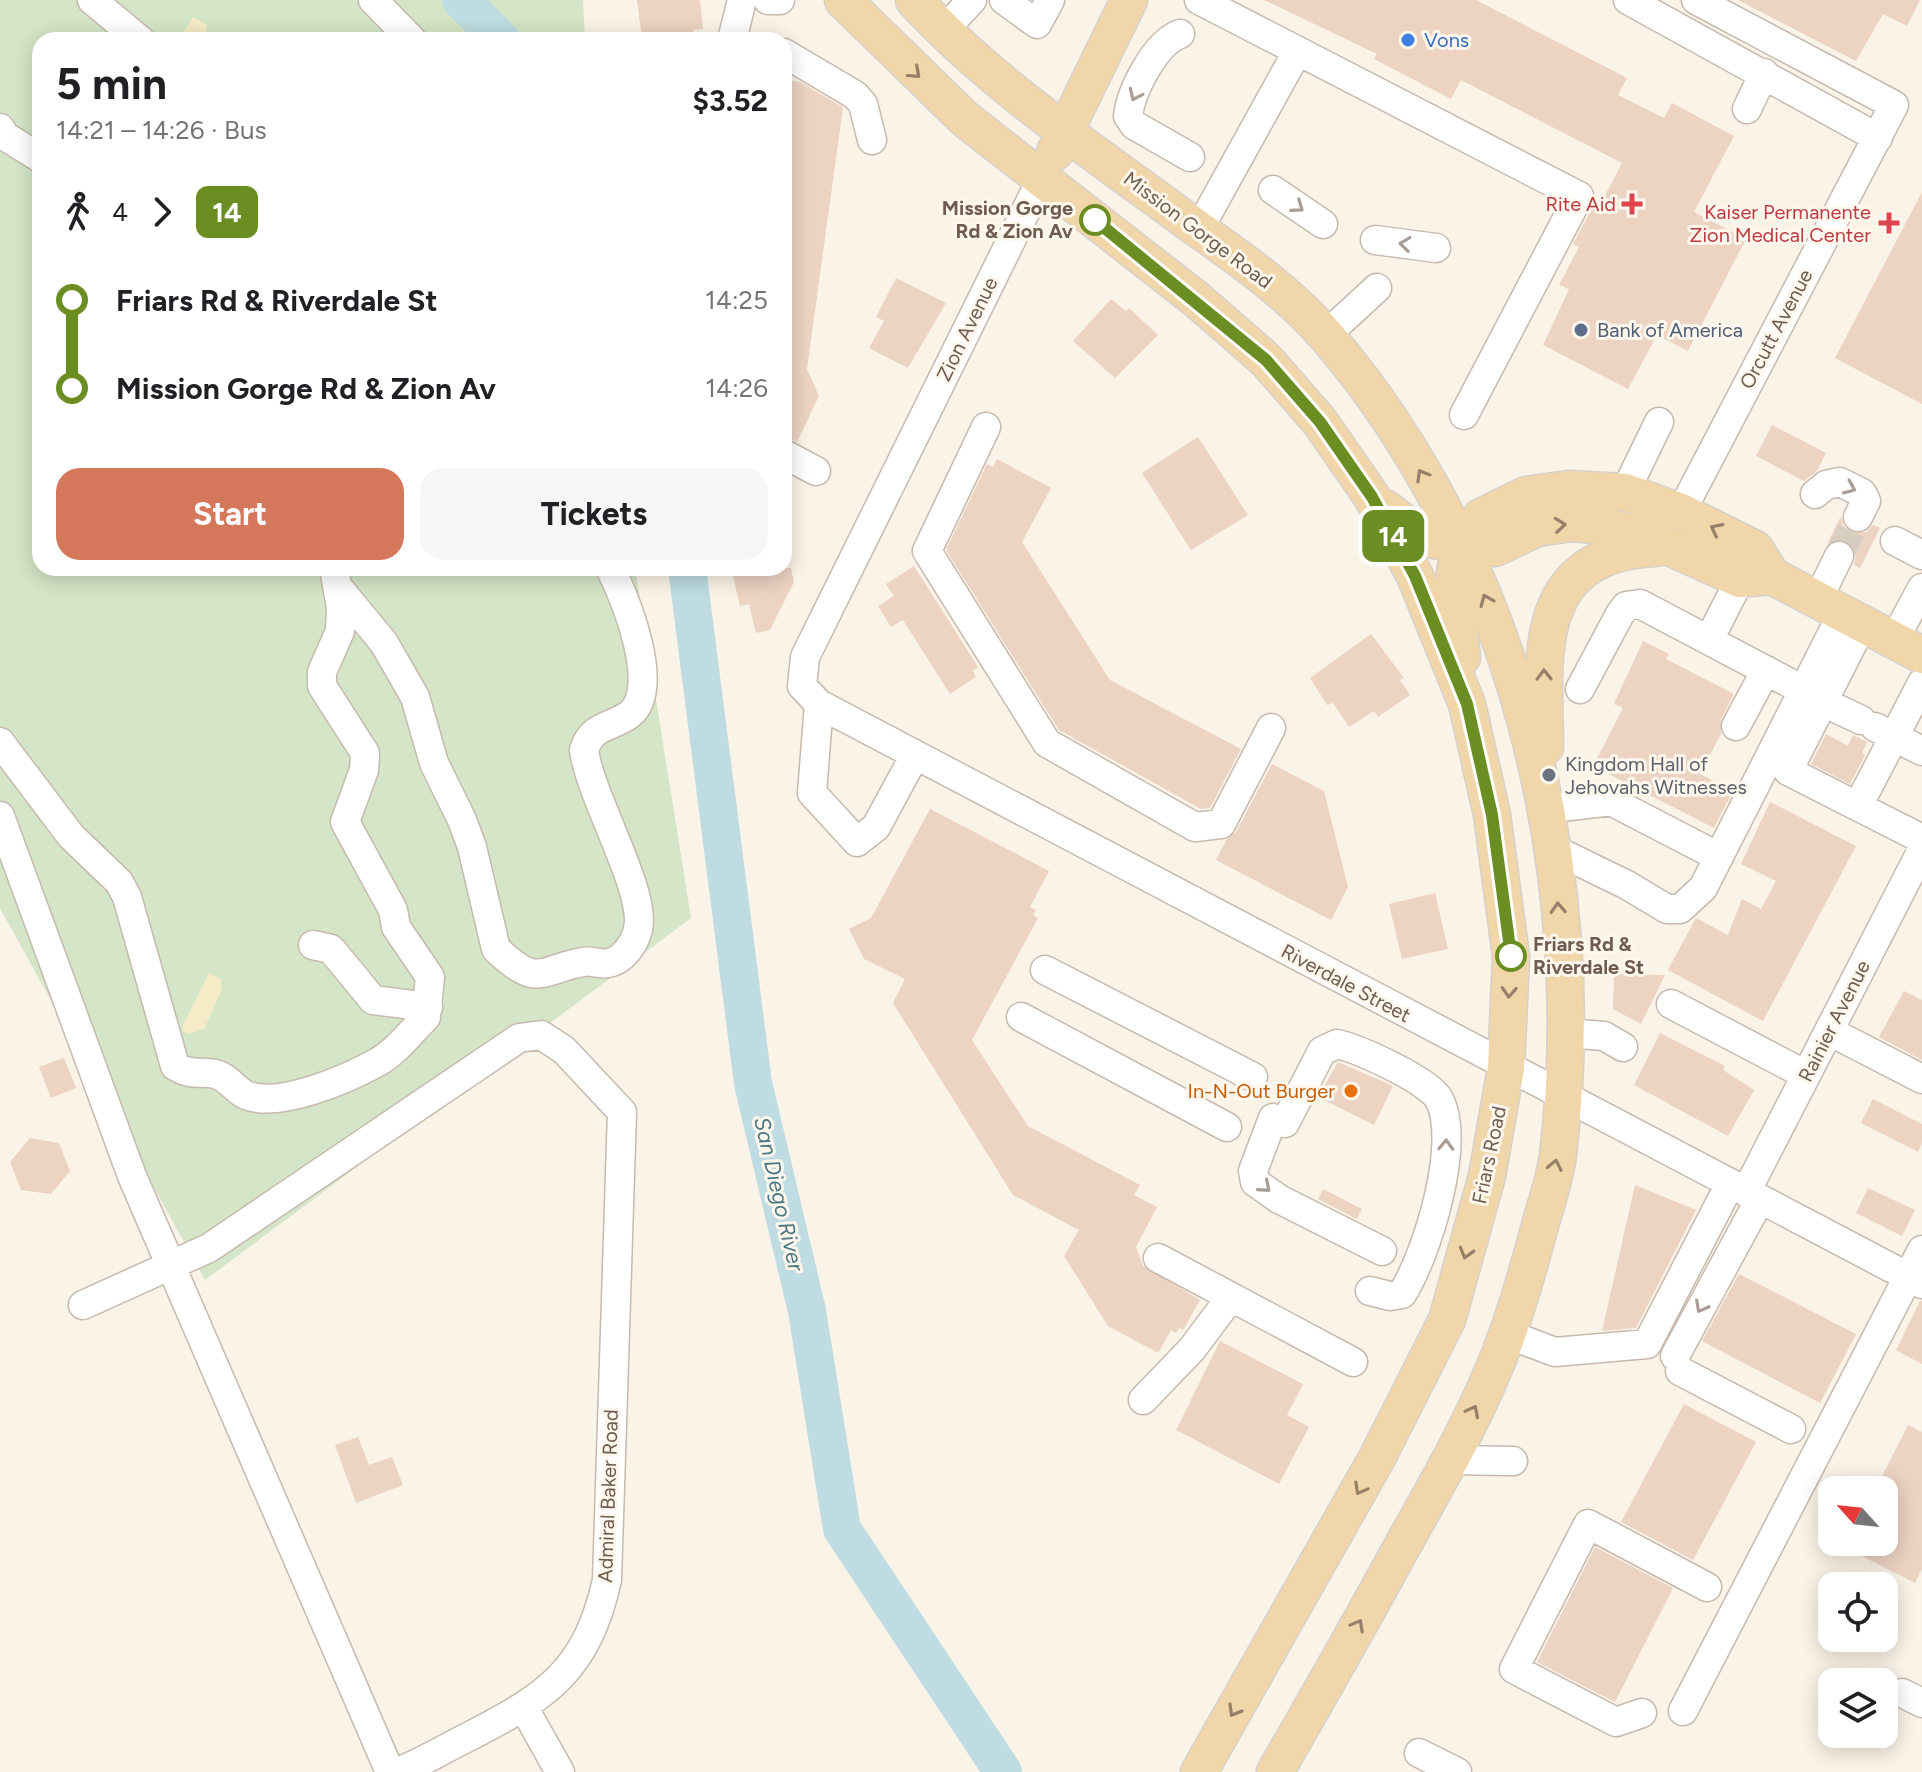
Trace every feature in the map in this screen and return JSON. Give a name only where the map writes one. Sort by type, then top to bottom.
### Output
[{"type":"main road","points":[[843,0],[965,119],[1196,299],[1266,360],[1320,422],[1372,497],[1425,539],[1495,548],[1537,528],[1572,523],[1605,526],[1645,536],[1756,578],[1868,626]]},
{"type":"main road","name":"Mission Gorge Road","points":[[914,0],[943,31],[1066,131],[1243,259],[1326,335],[1401,440],[1459,544]]},
{"type":"main road","name":"Zion Avenue","points":[[1042,178],[1129,0]]},
{"type":"main road","points":[[1467,704],[1453,588],[1459,544],[1481,517],[1526,495],[1569,489],[1625,492],[1681,512],[1755,549],[1756,578]]},
{"type":"main road","name":"Friars Road","points":[[1199,1772],[1377,1458],[1447,1320],[1487,1176],[1506,1068],[1511,956],[1492,815],[1467,704],[1415,576],[1372,497]]},
{"type":"main road","points":[[1275,1772],[1321,1694],[1495,1368],[1557,1160],[1565,1033],[1557,894],[1545,809],[1510,662],[1459,544]]},
{"type":"main road","points":[[1545,809],[1544,645],[1559,599],[1583,572],[1602,561],[1620,553],[1668,546]]},
{"type":"street","points":[[92,0],[130,32]]},
{"type":"street","points":[[373,0],[404,32]]},
{"type":"street","points":[[733,32],[736,12],[742,0]]},
{"type":"street","points":[[768,0],[780,0]]},
{"type":"street","points":[[943,31],[972,0]]},
{"type":"street","points":[[1004,0],[1037,24],[1050,0]]},
{"type":"street","points":[[1199,0],[1579,196],[1464,415]]},
{"type":"street","points":[[1628,0],[1878,138]]},
{"type":"street","name":"Orcutt Avenue","points":[[1681,512],[1894,105],[1696,0]]},
{"type":"street","points":[[1180,34],[1164,44],[1148,69],[1130,103],[1128,116],[1134,125],[1190,157]]},
{"type":"street","points":[[1199,229],[1297,52]]},
{"type":"street","points":[[792,58],[855,95],[863,104],[872,140]]},
{"type":"street","points":[[1747,109],[1764,73]]},
{"type":"street","points":[[0,128],[5,136],[32,153]]},
{"type":"street","name":"Zion Avenue","points":[[819,704],[802,686],[805,657],[1042,178]]},
{"type":"street","points":[[1273,190],[1323,224]]},
{"type":"street","points":[[1375,240],[1436,248]]},
{"type":"street","points":[[1326,335],[1377,288]]},
{"type":"street","points":[[1625,492],[1659,422]]},
{"type":"street","points":[[986,427],[927,551],[1047,743],[1195,827],[1221,824],[1271,728]]},
{"type":"street","points":[[792,458],[816,471]]},
{"type":"street","points":[[1815,494],[1826,485],[1840,482],[1862,493],[1866,501],[1858,517]]},
{"type":"street","points":[[1895,541],[1922,555]]},
{"type":"street","points":[[1839,556],[1868,626]]},
{"type":"street","points":[[335,576],[384,643],[415,697],[434,763],[472,847],[496,949],[527,972],[543,975],[584,961],[607,964],[619,959],[632,945],[639,928],[639,901],[617,851],[584,750],[587,738],[597,729],[629,715],[636,707],[644,683],[643,665],[626,599],[614,576]]},
{"type":"street","points":[[0,742],[71,836],[119,882],[127,897],[175,1066],[188,1074],[212,1073],[246,1095],[292,1096],[377,1063],[426,1017],[430,977],[396,927],[393,910],[345,822],[345,812],[364,770],[365,753],[322,686],[322,672],[340,631],[335,576]]},
{"type":"street","points":[[1709,640],[1756,578]]},
{"type":"street","points":[[1551,848],[1627,885],[1667,909],[1680,909],[1703,888],[1813,696],[1868,626],[1922,588]]},
{"type":"street","points":[[1580,689],[1626,606],[1649,608],[1922,751]]},
{"type":"street","points":[[1736,726],[1766,670]]},
{"type":"street","points":[[1858,806],[1877,728],[1922,683]]},
{"type":"street","points":[[1813,696],[1788,771],[1922,839]]},
{"type":"street","points":[[819,704],[812,793],[857,842],[876,827],[915,755]]},
{"type":"street","name":"Riverdale Street","points":[[819,704],[1562,1098],[1915,1280]]},
{"type":"street","points":[[1545,809],[1611,801],[1719,857]]},
{"type":"street","points":[[0,816],[132,1176],[390,1772]]},
{"type":"street","name":"Rainier Avenue","points":[[1746,1191],[1829,1031],[1915,880],[1922,850]]},
{"type":"street","points":[[313,945],[331,949],[373,1000],[428,1007]]},
{"type":"street","points":[[1045,970],[1253,1077]]},
{"type":"street","points":[[1671,1004],[1806,1075]]},
{"type":"street","points":[[1021,1017],[1227,1127]]},
{"type":"street","points":[[1829,1031],[1922,1079]]},
{"type":"street","points":[[1565,1033],[1604,1036],[1623,1047]]},
{"type":"street","name":"Admiral Baker Road","points":[[173,1265],[209,1248],[519,1038],[541,1035],[564,1050],[622,1112],[607,1580],[598,1620],[571,1667],[524,1708],[429,1760],[398,1772]]},
{"type":"street","points":[[1370,1291],[1390,1296],[1402,1294],[1412,1279],[1431,1223],[1448,1147],[1444,1111],[1437,1096],[1420,1082],[1337,1044],[1322,1051],[1279,1120],[1253,1171],[1255,1182],[1279,1199],[1382,1251]]},
{"type":"street","points":[[1746,1191],[1727,1257],[1677,1364],[1807,1439]]},
{"type":"street","points":[[1507,1334],[1555,1352],[1647,1344],[1746,1191]]},
{"type":"street","points":[[1683,1711],[1807,1439],[1915,1280],[1922,1250]]},
{"type":"street","points":[[1158,1258],[1353,1362]]},
{"type":"street","points":[[83,1305],[173,1265]]},
{"type":"street","points":[[1143,1400],[1192,1349],[1231,1297]]},
{"type":"street","points":[[1448,1460],[1513,1461]]},
{"type":"street","points":[[1642,1713],[1616,1722],[1514,1669],[1588,1524],[1707,1587]]},
{"type":"street","points":[[524,1708],[560,1772]]},
{"type":"street","points":[[1419,1753],[1457,1772]]},
{"type":"green space","points":[[0,0],[583,0],[585,32],[32,32],[32,576],[636,576],[691,918],[205,1280],[0,908]]},
{"type":"sand","points":[[193,17],[207,25],[206,32],[184,32]]},
{"type":"sand","points":[[209,973],[221,979],[222,989],[204,1029],[188,1034],[182,1030],[184,1023]]},
{"type":"building","points":[[637,0],[700,0],[703,29],[693,32],[641,32]]},
{"type":"building","points":[[1264,0],[1476,0],[1627,78],[1618,95],[1664,118],[1672,103],[1734,136],[1694,212],[1746,239],[1688,351],[1657,335],[1628,389],[1543,345],[1569,289],[1559,285],[1579,247],[1573,244],[1597,199],[1602,201],[1622,163],[1461,80],[1451,99],[1374,59],[1377,54]]},
{"type":"building","points":[[1738,0],[1920,0],[1907,26],[1883,14],[1856,61]]},
{"type":"building","points":[[792,81],[800,82],[843,107],[807,369],[819,396],[797,442],[792,440]]},
{"type":"building","points":[[1922,192],[1922,404],[1835,358]]},
{"type":"building","points":[[896,278],[946,303],[908,368],[869,348],[884,321],[876,317]]},
{"type":"building","points":[[1111,299],[1126,311],[1129,308],[1158,335],[1115,378],[1073,341]]},
{"type":"building","points":[[1772,425],[1826,453],[1817,471],[1804,481],[1756,456]]},
{"type":"building","points":[[1198,437],[1248,515],[1191,550],[1142,473]]},
{"type":"building","points":[[997,459],[1051,488],[1022,542],[1110,680],[1241,749],[1210,808],[1201,809],[1059,730],[946,550],[987,464],[993,467]]},
{"type":"building","points":[[1841,516],[1843,526],[1851,532],[1867,532],[1873,525],[1880,528],[1860,568],[1854,565],[1856,554],[1847,541],[1837,539],[1827,544]]},
{"type":"building","points":[[914,566],[978,667],[973,671],[976,677],[950,694],[903,620],[891,627],[878,606],[894,596],[886,584]]},
{"type":"building","points":[[792,573],[794,582],[770,630],[756,633],[749,604],[740,606],[733,576],[792,576]]},
{"type":"building","points":[[1371,634],[1404,678],[1400,680],[1410,695],[1378,717],[1374,711],[1349,727],[1333,703],[1327,705],[1310,678]]},
{"type":"building","points":[[1643,641],[1669,654],[1666,659],[1734,694],[1721,719],[1721,734],[1700,774],[1733,791],[1714,828],[1593,766],[1623,708],[1614,704]]},
{"type":"building","points":[[1826,734],[1848,746],[1853,735],[1867,742],[1862,753],[1865,755],[1850,784],[1811,764]]},
{"type":"building","points":[[1272,764],[1324,791],[1348,887],[1331,920],[1216,860],[1227,839],[1236,832]]},
{"type":"building","points":[[1770,802],[1856,846],[1763,1021],[1668,970],[1696,918],[1728,935],[1742,899],[1761,909],[1776,881],[1741,864]]},
{"type":"building","points":[[930,809],[1049,871],[1030,907],[1036,910],[1033,915],[1038,918],[972,1040],[1028,1126],[1140,1185],[1134,1195],[1157,1207],[1136,1247],[1143,1266],[1200,1300],[1183,1330],[1179,1328],[1176,1333],[1171,1330],[1158,1353],[1108,1326],[1064,1256],[1079,1230],[1013,1195],[893,1003],[905,979],[864,959],[849,929],[871,918]]},
{"type":"building","points":[[1435,893],[1448,949],[1402,959],[1389,904]]},
{"type":"building","points":[[1614,974],[1665,975],[1641,1024],[1613,1009]]},
{"type":"building","points":[[1904,991],[1922,1000],[1922,1060],[1879,1037]]},
{"type":"building","points":[[1660,1033],[1725,1066],[1723,1070],[1754,1090],[1728,1136],[1634,1085]]},
{"type":"building","points":[[64,1058],[76,1088],[51,1098],[39,1067]]},
{"type":"building","name":"In-N-Out Burger","points":[[1338,1062],[1393,1086],[1374,1125],[1318,1097]]},
{"type":"building","points":[[1873,1099],[1922,1124],[1922,1143],[1918,1152],[1861,1123]]},
{"type":"building","points":[[30,1138],[59,1143],[70,1171],[51,1194],[21,1190],[10,1162]]},
{"type":"building","points":[[1635,1185],[1696,1210],[1636,1328],[1602,1331]]},
{"type":"building","points":[[1868,1188],[1915,1210],[1902,1236],[1856,1213]]},
{"type":"building","points":[[1323,1189],[1362,1209],[1357,1219],[1318,1199]]},
{"type":"building","points":[[1739,1274],[1856,1334],[1820,1403],[1702,1341]]},
{"type":"building","points":[[1922,1301],[1922,1364],[1896,1350]]},
{"type":"building","points":[[1220,1341],[1303,1384],[1287,1415],[1309,1427],[1279,1484],[1176,1430]]},
{"type":"building","points":[[1684,1404],[1756,1442],[1693,1560],[1621,1522]]},
{"type":"building","points":[[1908,1425],[1922,1432],[1922,1569],[1915,1583],[1862,1556],[1898,1556],[1898,1476],[1882,1476]]},
{"type":"building","points":[[358,1437],[369,1465],[392,1457],[403,1485],[356,1503],[335,1445]]},
{"type":"building","points":[[1595,1547],[1673,1588],[1615,1702],[1537,1662]]},
{"type":"waterway","name":"San Diego River","points":[[461,0],[493,32]]},
{"type":"waterway","name":"San Diego River","points":[[688,576],[753,1083],[807,1311],[842,1529],[1003,1772]]},
{"type":"tunnel","points":[[1839,556],[1858,517]]},
{"type":"bus line","name":"14","points":[[1095,220],[1196,299],[1266,360],[1320,422],[1372,497],[1415,576],[1467,704],[1492,815],[1511,956]]},
{"type":"place","name":"Vons","points":[[1408,40]]},
{"type":"place","name":"Rite Aid","points":[[1632,204]]},
{"type":"place","name":"Mission Gorge Rd & Zion Av","points":[[1095,220]]},
{"type":"place","name":"Kaiser Permanente Zion Medical Center","points":[[1889,223]]},
{"type":"place","name":"Bank of America","points":[[1581,330]]},
{"type":"place","name":"Kingdom Hall of Jehovahs Witnesses","points":[[1549,775]]},
{"type":"place","name":"Friars Rd & Riverdale St","points":[[1511,956]]},
{"type":"place","name":"In-N-Out Burger","points":[[1351,1091]]}]
